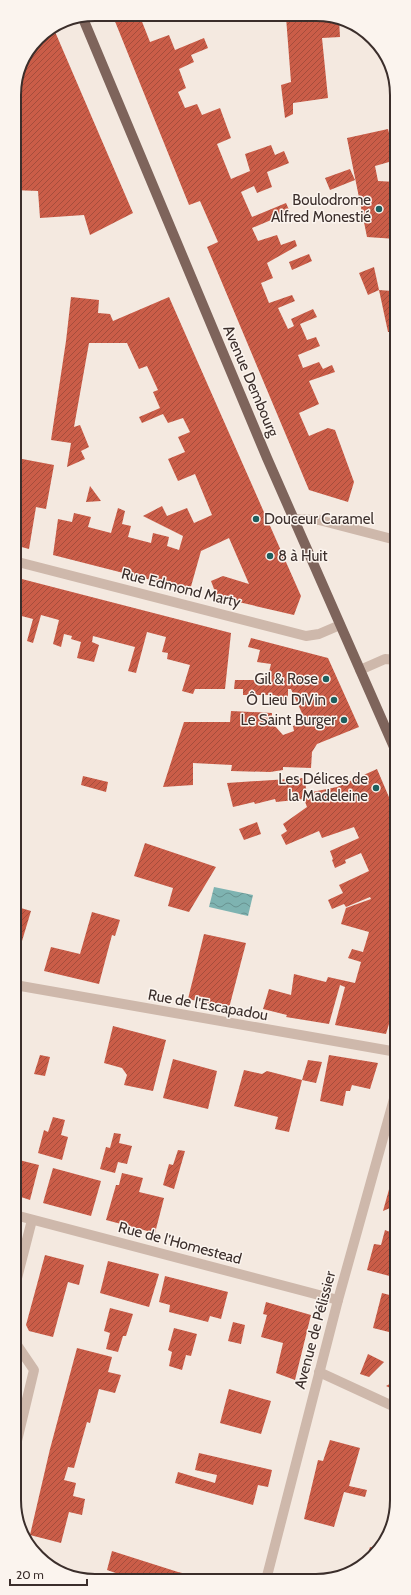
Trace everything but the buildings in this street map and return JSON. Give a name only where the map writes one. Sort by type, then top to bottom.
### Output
[{"type":"main road","name":"Avenue Dembourg","points":[[85,22],[294,519],[390,740]]},
{"type":"street","points":[[294,519],[319,520],[390,538]]},
{"type":"street","name":"Rue Edmond Marty","points":[[21,563],[306,636],[319,634],[340,625]]},
{"type":"street","points":[[360,670],[386,659],[390,659]]},
{"type":"street","name":"Rue de l'Escapadou","points":[[21,988],[390,1051]]},
{"type":"street","name":"Avenue de Pélissier","points":[[268,1574],[338,1300],[390,1113]]},
{"type":"street","name":"Rue de l'Homestead","points":[[21,1217],[338,1300]]},
{"type":"street","points":[[21,1263],[32,1220]]},
{"type":"street","points":[[21,1351],[34,1370],[21,1424]]},
{"type":"street","points":[[319,1372],[390,1405]]},
{"type":"water","points":[[214,887],[253,895],[248,916],[209,907]]},
{"type":"place","name":"Boulodrome Alfred Monestié","points":[[379,209]]},
{"type":"place","name":"Douceur Caramel","points":[[256,519]]},
{"type":"place","name":"8 à Huit","points":[[270,556]]},
{"type":"place","name":"Gil & Rose","points":[[326,679]]},
{"type":"place","name":"Ô Lieu DiVin","points":[[334,700]]},
{"type":"place","name":"Le Saint Burger","points":[[344,720]]},
{"type":"place","name":"Les Délices de la Madeleine","points":[[376,788]]}]
